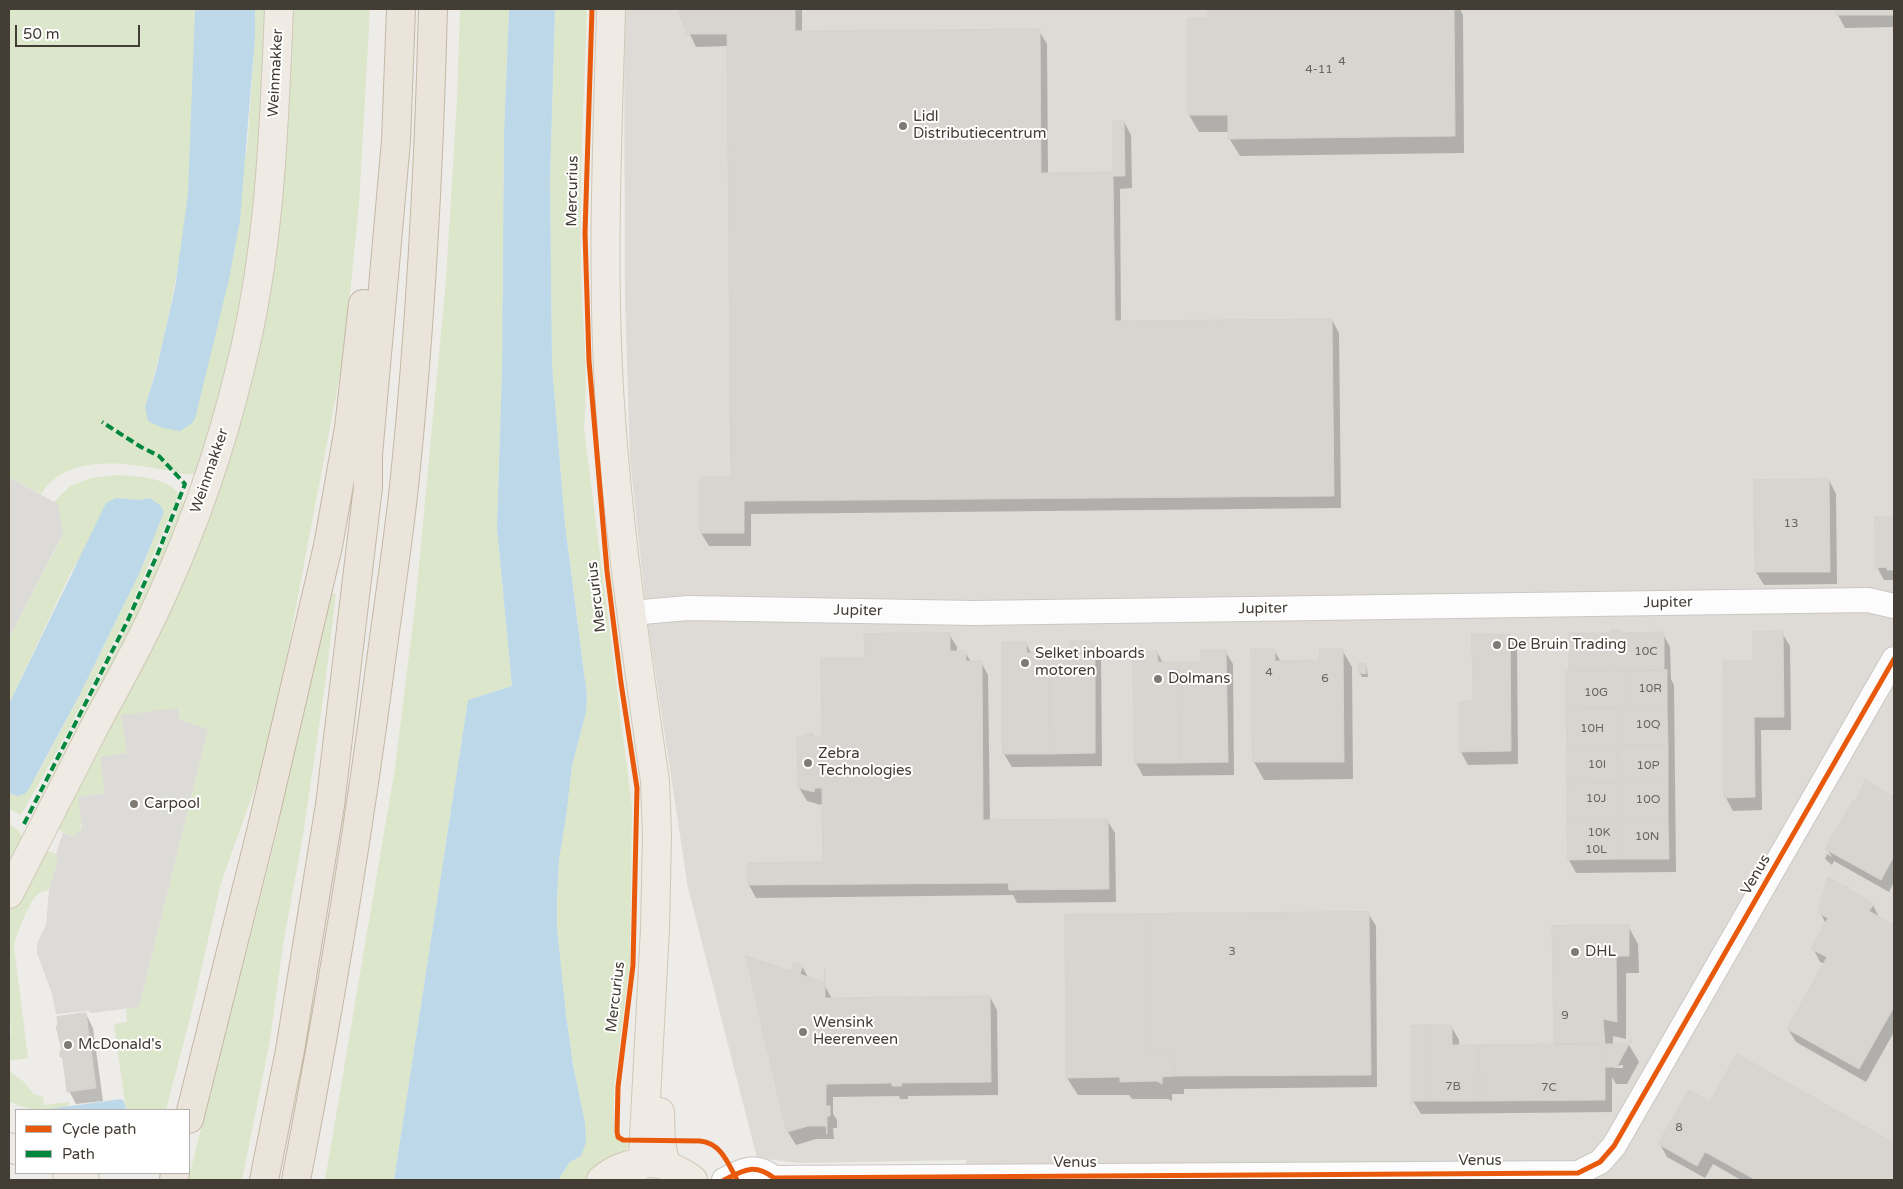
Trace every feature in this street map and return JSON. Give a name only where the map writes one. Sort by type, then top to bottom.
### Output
[{"type":"highway","points":[[264,1180],[290,1050],[330,805],[368,487],[368,454],[396,141],[401,9]]},
{"type":"highway","points":[[296,1180],[317,1072],[362,802],[405,478],[422,258],[434,9]]},
{"type":"highway","points":[[190,1115],[261,832],[328,546],[349,428],[360,325],[375,230],[396,141]]},
{"type":"main road","name":"Weinmakker","points":[[9,894],[159,602],[204,491],[228,415],[252,317],[265,238],[272,163],[279,9]]},
{"type":"main road","points":[[611,9],[605,196],[607,344],[616,470],[631,613],[655,781],[657,808],[656,929],[643,1156],[631,1174]]},
{"type":"main road","points":[[650,1018],[660,1108],[661,1140],[669,1173]]},
{"type":"main road","points":[[601,1180],[621,1168],[631,1174],[647,1176],[669,1173],[693,1180]]},
{"type":"main road","points":[[70,1174],[86,1180]]},
{"type":"street","name":"Jupiter","points":[[631,613],[688,608],[974,613],[1868,600],[1894,606]]},
{"type":"street","name":"Venus","points":[[724,1180],[748,1169],[763,1170],[772,1179],[1578,1172],[1586,1169],[1600,1162],[1614,1146],[1894,659]]},
{"type":"shaded area","points":[[624,9],[1894,9],[1894,1180],[966,1180],[966,1160],[800,1163],[757,1158],[688,888],[647,618],[630,460],[625,301]]},
{"type":"shaded area","points":[[9,477],[58,504],[63,534],[9,638]]},
{"type":"shaded area","points":[[178,708],[180,720],[208,729],[139,1007],[91,1013],[88,1011],[56,1014],[52,994],[37,953],[37,943],[46,925],[49,890],[58,859],[56,854],[63,833],[73,837],[81,829],[78,797],[105,793],[100,757],[127,753],[121,715]]},
{"type":"green space","points":[[9,9],[195,9],[191,148],[185,222],[166,329],[145,407],[247,151],[255,38],[255,9],[270,9],[251,271],[201,473],[185,474],[128,464],[95,464],[79,467],[64,473],[52,481],[41,494],[9,477]]},
{"type":"green space","points":[[286,9],[370,9],[359,205],[344,353],[272,734],[262,768],[221,883],[191,1014],[166,1109],[126,1109],[114,1024],[127,1022],[126,1009],[139,1007],[208,729],[180,720],[178,708],[127,753],[105,793],[78,797],[82,824],[73,837],[61,831],[57,823],[213,494]]},
{"type":"green space","points":[[460,9],[509,9],[504,134],[502,371],[497,528],[512,686],[468,700],[394,1180],[325,1180],[395,768],[415,607],[446,280],[457,100]]},
{"type":"green space","points":[[555,9],[587,9],[581,203],[581,268],[586,368],[584,428],[632,807],[630,962],[614,1088],[614,1136],[620,1142],[630,1144],[621,1158],[591,1180],[558,1180],[570,1162],[581,1156],[586,1143],[585,1123],[573,1065],[566,1015],[557,927],[557,898],[559,860],[572,766],[586,712],[587,696],[565,525],[552,365],[550,179]]},
{"type":"green space","points":[[117,475],[151,478],[167,484],[179,494],[125,620],[60,746],[21,815],[9,809],[9,793],[18,796],[36,777],[80,694],[140,572],[164,512],[161,506],[150,498],[139,500],[116,498],[70,574],[9,704],[9,638],[63,535],[54,502],[70,486],[91,478]]},
{"type":"green space","points":[[182,499],[184,505],[160,578],[42,811],[31,817],[130,620]]},
{"type":"green space","points":[[328,593],[336,594],[325,686],[303,835],[283,945],[270,1040],[242,1180],[188,1180],[278,829],[285,765]]},
{"type":"green space","points":[[9,824],[20,832],[24,845],[9,878]]},
{"type":"green space","points":[[49,851],[56,854],[58,859],[49,890],[39,893],[34,898],[20,927],[14,946],[28,1058],[9,1061],[11,1034],[9,912],[37,856],[42,852]]},
{"type":"green space","points":[[9,1071],[23,1081],[34,1094],[43,1097],[44,1105],[69,1102],[69,1107],[31,1109],[9,1101]]},
{"type":"water","points":[[195,9],[255,9],[255,38],[240,220],[229,279],[195,419],[180,431],[163,428],[148,421],[145,407],[156,371],[175,288],[188,194]]},
{"type":"water","points":[[509,9],[555,9],[550,179],[552,365],[565,525],[587,696],[586,712],[572,766],[559,860],[557,927],[566,1015],[573,1065],[585,1123],[586,1143],[581,1156],[570,1162],[558,1180],[394,1180],[468,700],[512,686],[497,528],[502,371],[504,134]]},
{"type":"water","points":[[116,498],[139,500],[150,498],[161,506],[164,512],[140,572],[80,694],[30,787],[26,793],[18,796],[9,793],[9,704],[106,503]]},
{"type":"water","points":[[121,1099],[124,1101],[126,1109],[49,1109]]},
{"type":"building","points":[[677,9],[795,9],[795,31],[1040,29],[1041,173],[1113,172],[1113,121],[1124,121],[1125,176],[1113,176],[1115,321],[1332,319],[1334,496],[744,501],[744,533],[700,533],[700,477],[731,477],[727,34],[684,34],[687,33]]},
{"type":"building","points":[[1207,9],[1454,9],[1455,136],[1228,139],[1228,115],[1188,115],[1188,18],[1207,18]]},
{"type":"building","points":[[1836,9],[1894,9],[1894,15],[1836,15]]},
{"type":"building","points":[[1829,479],[1830,572],[1755,572],[1754,480]]},
{"type":"building","points":[[1875,517],[1894,517],[1894,570],[1887,570],[1887,567],[1876,568]]},
{"type":"building","points":[[1611,630],[1621,630],[1622,633],[1664,632],[1664,670],[1569,671],[1569,633],[1611,633]]},
{"type":"building","points":[[1783,631],[1784,717],[1754,717],[1755,797],[1724,798],[1723,661],[1753,661],[1753,632]]},
{"type":"building","points":[[950,633],[950,651],[966,651],[966,661],[982,661],[983,820],[1108,819],[1109,889],[1009,890],[1008,883],[748,885],[748,863],[823,862],[822,788],[815,788],[814,792],[798,788],[797,738],[813,733],[814,737],[822,737],[821,658],[865,658],[864,634]]},
{"type":"building","points":[[1472,634],[1510,634],[1511,751],[1459,752],[1459,702],[1473,701]]},
{"type":"building","points":[[1070,641],[1095,641],[1095,753],[1050,754],[1048,653],[1071,653]]},
{"type":"building","points":[[1002,642],[1026,642],[1027,653],[1048,653],[1050,754],[1003,754]]},
{"type":"building","points":[[1251,649],[1275,649],[1275,661],[1319,660],[1319,649],[1343,649],[1344,762],[1253,762]]},
{"type":"building","points":[[1201,650],[1226,650],[1228,762],[1180,763],[1179,662],[1201,662]]},
{"type":"building","points":[[1133,651],[1157,651],[1158,662],[1179,662],[1180,763],[1135,763]]},
{"type":"building","points":[[1359,663],[1366,664],[1366,674],[1359,673]]},
{"type":"building","points":[[1667,670],[1667,708],[1629,708],[1629,671]]},
{"type":"building","points":[[1566,671],[1629,671],[1629,708],[1566,709]]},
{"type":"building","points":[[1617,708],[1617,746],[1567,746],[1566,709]]},
{"type":"building","points":[[1617,708],[1667,708],[1668,745],[1617,746]]},
{"type":"building","points":[[1668,745],[1668,783],[1618,783],[1617,746]]},
{"type":"building","points":[[1567,746],[1617,746],[1618,783],[1567,784]]},
{"type":"building","points":[[1865,780],[1894,797],[1894,856],[1881,880],[1825,849],[1853,801],[1855,802]]},
{"type":"building","points":[[1618,783],[1618,821],[1567,821],[1567,784]]},
{"type":"building","points":[[1618,783],[1668,783],[1668,820],[1618,821]]},
{"type":"building","points":[[1668,820],[1669,859],[1618,859],[1618,821]]},
{"type":"building","points":[[1567,821],[1618,821],[1618,859],[1568,860]]},
{"type":"building","points":[[1828,877],[1846,887],[1849,884],[1847,888],[1874,904],[1869,911],[1894,925],[1894,1007],[1859,1069],[1787,1029],[1827,957],[1811,949],[1828,918],[1818,913]]},
{"type":"building","points":[[1369,912],[1371,1075],[1175,1076],[1174,1049],[1147,1049],[1146,914]]},
{"type":"building","points":[[1146,914],[1147,1049],[1174,1049],[1175,1076],[1162,1077],[1162,1084],[1157,1081],[1120,1082],[1120,1077],[1066,1078],[1065,915]]},
{"type":"building","points":[[1629,925],[1629,956],[1616,956],[1617,1022],[1603,1019],[1605,1044],[1554,1044],[1552,926]]},
{"type":"building","points":[[746,956],[791,971],[794,962],[803,965],[800,974],[824,983],[825,968],[825,998],[990,996],[991,1082],[901,1083],[902,1086],[892,1086],[892,1083],[826,1084],[826,1106],[830,1106],[830,1116],[827,1116],[827,1134],[826,1126],[808,1126],[787,1132]]},
{"type":"building","points":[[86,1013],[96,1088],[67,1092],[63,1059],[62,1056],[60,1057],[60,1051],[62,1051],[56,1026],[58,1026],[57,1017]]},
{"type":"building","points":[[1432,1025],[1432,1101],[1413,1101],[1412,1105],[1411,1026]]},
{"type":"building","points":[[1432,1025],[1452,1025],[1452,1045],[1479,1045],[1480,1101],[1432,1101]]},
{"type":"building","points":[[1632,1039],[1616,1068],[1605,1067],[1605,1044],[1629,1044]]},
{"type":"building","points":[[1605,1044],[1605,1100],[1480,1101],[1479,1045]]},
{"type":"building","points":[[1737,1054],[1894,1143],[1894,1180],[1756,1180],[1705,1152],[1697,1166],[1658,1144],[1689,1090],[1710,1102]]},
{"type":"marked path","points":[[24,824],[127,622],[158,553],[185,484],[159,456],[102,422]]},
{"type":"cycle path","name":"Mercurius","points":[[592,9],[585,233],[589,361],[607,571],[637,788],[633,965],[618,1087],[617,1132],[618,1137],[623,1140],[700,1141],[707,1143],[719,1150],[737,1180]]},
{"type":"cycle path","points":[[724,1180],[743,1171],[755,1169],[767,1173],[774,1178],[1578,1173],[1600,1162],[1614,1146],[1894,659]]},
{"type":"place","name":"Lidl Distributiecentrum","points":[[903,126]]},
{"type":"place","name":"De Bruin Trading","points":[[1497,645]]},
{"type":"place","name":"Selket inboards motoren","points":[[1025,663]]},
{"type":"place","name":"Dolmans","points":[[1158,679]]},
{"type":"place","name":"Zebra Technologies","points":[[808,763]]},
{"type":"place","name":"Carpool","points":[[134,804]]},
{"type":"place","name":"DHL","points":[[1575,952]]},
{"type":"place","name":"Wensink Heerenveen","points":[[803,1032]]},
{"type":"place","name":"McDonald's","points":[[68,1045]]}]
